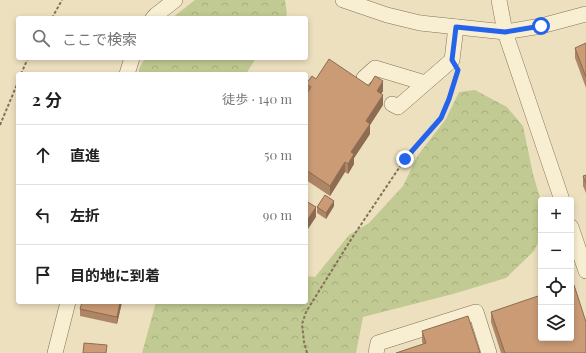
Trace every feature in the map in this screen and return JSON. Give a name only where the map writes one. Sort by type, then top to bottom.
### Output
[{"type":"street","points":[[155,16],[175,0]]},
{"type":"street","points":[[344,0],[387,16],[420,23],[505,32],[541,26],[586,14]]},
{"type":"street","points":[[499,0],[505,32],[561,197]]},
{"type":"street","points":[[392,104],[398,107],[452,60],[456,27]]},
{"type":"street","points":[[128,72],[131,60]]},
{"type":"street","points":[[364,78],[375,68],[426,83]]},
{"type":"street","points":[[573,233],[586,271]]},
{"type":"street","points":[[54,353],[67,304]]},
{"type":"street","points":[[376,353],[378,343],[476,312],[489,353]]},
{"type":"path","points":[[53,16],[62,0]]},
{"type":"path","points":[[22,72],[27,60]]},
{"type":"path","points":[[307,353],[302,324],[306,312],[352,238],[405,159],[441,118],[458,70],[452,60]]},
{"type":"path","points":[[0,125],[16,87]]},
{"type":"green space","points":[[195,0],[285,0],[287,14],[286,16],[175,16]]},
{"type":"green space","points":[[144,60],[255,60],[247,72],[139,72]]},
{"type":"green space","points":[[475,90],[507,107],[523,126],[533,174],[540,197],[538,197],[538,243],[534,251],[506,278],[453,294],[363,317],[356,353],[142,353],[155,304],[308,304],[308,276],[315,277],[349,235],[369,223],[403,186],[418,155],[446,119],[459,92]]},
{"type":"building","points":[[586,43],[586,77],[575,48]]},
{"type":"building","points":[[329,59],[369,86],[375,76],[383,81],[377,91],[383,95],[366,121],[370,124],[351,152],[354,154],[348,164],[345,162],[330,186],[308,171],[308,92],[311,87],[308,85],[308,81],[312,76],[316,79]]},
{"type":"building","points":[[586,175],[586,183],[583,176]]},
{"type":"building","points":[[325,195],[334,201],[326,213],[317,207]]},
{"type":"building","points":[[308,202],[316,207],[308,219]]},
{"type":"building","points":[[574,285],[586,322],[586,353],[505,353],[491,312],[538,296],[538,341],[574,341]]},
{"type":"building","points":[[81,304],[120,304],[117,317],[80,309]]},
{"type":"building","points":[[468,316],[480,353],[396,353],[426,343],[422,331]]},
{"type":"building","points":[[84,343],[107,345],[106,353],[83,353]]},
{"type":"route","points":[[405,159],[441,118],[449,99],[458,70],[452,60],[456,27],[505,32],[541,26]]}]
